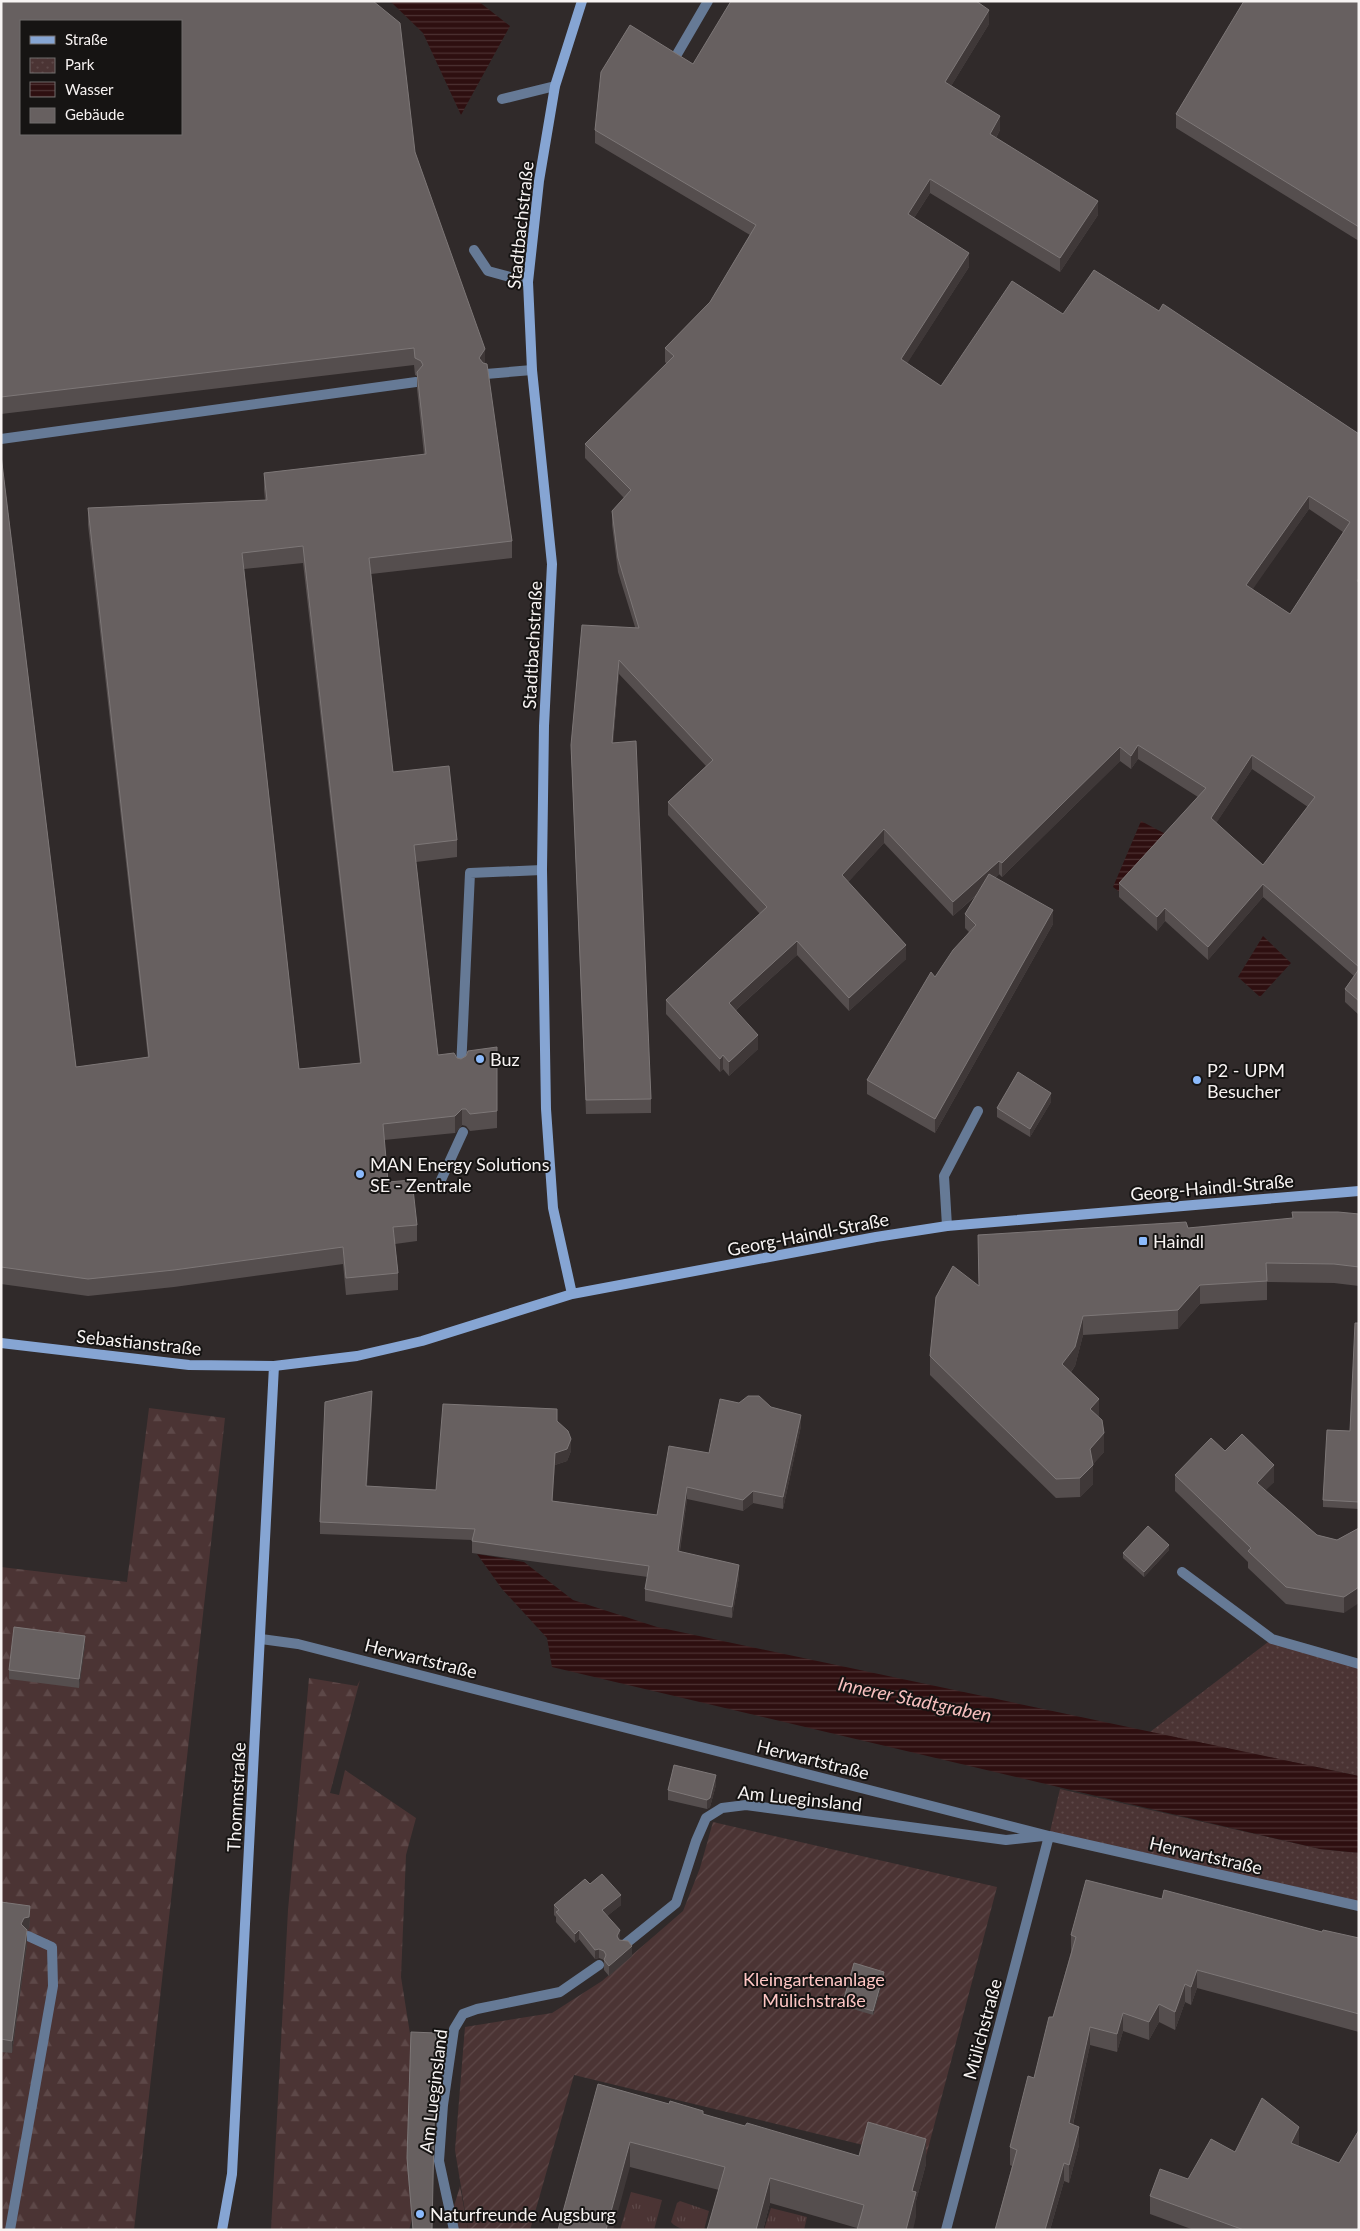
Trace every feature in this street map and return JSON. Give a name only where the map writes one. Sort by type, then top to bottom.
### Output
[{"type":"main road","name":"Stadtbachstraße","points":[[572,1294],[552,1198],[546,1109],[542,870],[544,726],[552,564],[532,370],[528,282],[539,181],[554,86],[582,1]]},
{"type":"main road","name":"Georg-Haindl-Straße","points":[[274,1366],[357,1356],[422,1341],[572,1294],[947,1226],[1359,1191]]},
{"type":"main road","name":"Sebastianstraße","points":[[1,1343],[189,1365],[274,1366]]},
{"type":"main road","name":"Thommstraße","points":[[222,2230],[232,2174],[274,1366]]},
{"type":"street","points":[[676,56],[708,1]]},
{"type":"street","points":[[502,99],[554,86]]},
{"type":"street","points":[[474,250],[488,271],[528,282]]},
{"type":"street","points":[[486,374],[532,370]]},
{"type":"street","points":[[1,439],[416,382]]},
{"type":"street","points":[[461,1069],[470,873],[542,870]]},
{"type":"street","points":[[947,1226],[944,1176],[978,1111]]},
{"type":"street","points":[[441,1180],[463,1132]]},
{"type":"street","points":[[1182,1572],[1272,1639],[1359,1664]]},
{"type":"street","name":"Herwartstraße","points":[[261,1639],[298,1644],[534,1702],[1046,1836],[1359,1906]]},
{"type":"street","name":"Am Lueginsland","points":[[624,1945],[676,1904],[696,1841],[706,1818],[722,1808],[746,1805],[1006,1840],[1046,1836]]},
{"type":"street","name":"Mülichstraße","points":[[946,2230],[1046,1836]]},
{"type":"street","points":[[10,2230],[53,1986],[52,1947],[28,1936]]},
{"type":"street","name":"Am Lueginsland","points":[[454,2230],[439,2161],[443,2105],[454,2029],[463,2014],[477,2009],[560,1992],[599,1965]]},
{"type":"green space","points":[[149,1408],[225,1418],[134,2230],[1,2230],[1,1567],[127,1582]]},
{"type":"green space","points":[[1272,1639],[1359,1664],[1359,1776],[1150,1732]]},
{"type":"green space","points":[[309,1678],[357,1686],[360,1680],[330,1793],[339,1795],[345,1770],[416,1818],[406,1855],[401,1977],[411,2040],[407,2154],[412,2219],[409,2230],[271,2230],[288,1910]]},
{"type":"green space","points":[[1060,1789],[1320,1849],[1359,1853],[1359,1906],[1049,1836]]},
{"type":"green space","name":"Kleingartenanlage Mülichstraße","points":[[713,1822],[997,1887],[925,2160],[574,2075],[530,2230],[468,2230],[455,2150],[465,2027],[552,2013],[602,1981],[683,1911],[700,1868]]},
{"type":"green space","points":[[460,2186],[468,2230],[447,2230]]},
{"type":"green space","points":[[631,2192],[662,2200],[654,2230],[620,2230]]},
{"type":"green space","points":[[680,2201],[709,2211],[704,2230],[682,2228],[671,2222],[677,2203]]},
{"type":"green space","points":[[771,2208],[807,2217],[804,2230],[764,2230]]},
{"type":"water","points":[[390,1],[478,1],[510,26],[461,115],[423,33]]},
{"type":"water","points":[[1141,821],[1173,838],[1122,894],[1113,887]]},
{"type":"water","points":[[1263,936],[1291,963],[1260,997],[1238,977]]},
{"type":"water","name":"Innerer Stadtgraben","points":[[477,1554],[524,1562],[573,1600],[657,1627],[1359,1776],[1359,1853],[1320,1849],[552,1667],[547,1638],[502,1589]]},
{"type":"building","points":[[1,1],[373,1],[400,23],[415,152],[485,349],[479,358],[483,363],[487,364],[512,541],[369,558],[393,772],[449,766],[457,840],[414,845],[438,1055],[454,1053],[457,1058],[461,1059],[466,1056],[468,1051],[497,1047],[497,1111],[470,1114],[466,1109],[462,1109],[455,1116],[383,1124],[388,1182],[412,1180],[417,1225],[393,1227],[398,1273],[346,1278],[343,1247],[174,1270],[88,1279],[1,1267],[1,455],[76,1067],[149,1057],[88,508],[267,500],[264,473],[426,454],[417,372],[423,365],[421,361],[415,358],[414,348],[1,397]],"holes":[[[303,546],[361,1063],[299,1069],[242,553]]]},
{"type":"building","points":[[731,1],[976,1],[989,10],[945,82],[1000,116],[990,134],[1098,201],[1060,258],[930,179],[908,214],[969,253],[901,359],[941,386],[1012,281],[1063,314],[1094,270],[1159,311],[1163,304],[1359,434],[1359,578],[1357,581],[1359,582],[1359,967],[1263,884],[1208,947],[1165,908],[1157,917],[1119,883],[1206,788],[1138,745],[1131,756],[1120,747],[1002,863],[999,861],[953,902],[884,829],[842,875],[906,945],[849,998],[797,941],[729,1003],[758,1035],[729,1062],[723,1055],[720,1059],[666,1000],[767,907],[668,802],[713,760],[619,660],[612,743],[636,741],[651,1099],[586,1100],[571,745],[582,625],[639,628],[618,558],[612,511],[631,490],[585,444],[674,356],[665,348],[710,302],[756,225],[595,130],[601,72],[630,25],[693,64]],"holes":[[[1309,496],[1350,522],[1290,614],[1246,585]],[[1252,755],[1315,797],[1263,865],[1211,818]]]},
{"type":"building","points":[[1244,1],[1359,1],[1359,227],[1176,114]]},
{"type":"building","points":[[989,874],[1053,910],[935,1119],[867,1080],[931,972],[935,977],[953,950],[976,925],[965,914]]},
{"type":"building","points":[[1359,969],[1359,1001],[1345,989]]},
{"type":"building","points":[[1018,1072],[1051,1093],[1030,1129],[997,1108]]},
{"type":"building","points":[[1292,1212],[1359,1214],[1359,1267],[1334,1264],[1266,1263],[1267,1281],[1200,1285],[1178,1310],[1083,1316],[1075,1347],[1062,1364],[1099,1399],[1090,1409],[1102,1420],[1104,1433],[1090,1449],[1093,1465],[1080,1478],[1056,1479],[930,1356],[936,1297],[953,1266],[979,1286],[978,1235],[1186,1222],[1188,1228],[1293,1218]]},
{"type":"building","points":[[1355,1323],[1359,1323],[1359,1502],[1323,1500],[1327,1430],[1350,1431]]},
{"type":"building","points":[[372,1391],[366,1486],[436,1490],[443,1404],[557,1409],[557,1421],[568,1431],[571,1439],[567,1449],[555,1453],[552,1501],[657,1515],[669,1446],[709,1453],[720,1399],[739,1403],[748,1396],[759,1396],[771,1407],[801,1415],[783,1497],[753,1491],[743,1500],[687,1487],[678,1551],[739,1565],[732,1607],[645,1589],[649,1566],[472,1541],[475,1529],[320,1522],[325,1402]]},
{"type":"building","points":[[1242,1434],[1274,1465],[1257,1483],[1317,1535],[1337,1540],[1359,1528],[1359,1587],[1344,1597],[1286,1587],[1248,1551],[1251,1548],[1175,1475],[1211,1438],[1225,1451]]},
{"type":"building","points":[[1148,1526],[1169,1545],[1144,1572],[1123,1553]]},
{"type":"building","points":[[14,1627],[85,1636],[79,1679],[9,1670]]},
{"type":"building","points":[[674,1765],[716,1775],[710,1798],[707,1800],[668,1790]]},
{"type":"building","points":[[602,1874],[621,1895],[602,1910],[620,1930],[617,1936],[619,1940],[628,1941],[632,1946],[609,1966],[604,1960],[606,1955],[604,1951],[595,1950],[579,1930],[575,1934],[556,1912],[559,1910],[554,1905],[585,1879],[590,1884]]},
{"type":"building","points":[[1086,1880],[1162,1899],[1164,1890],[1322,1932],[1323,1930],[1359,1938],[1359,2014],[1197,1970],[1191,1987],[1185,1984],[1175,2012],[1159,2004],[1149,2022],[1123,2013],[1117,2034],[1090,2027],[1069,2123],[1079,2127],[1069,2165],[1064,2163],[1045,2230],[995,2230],[1017,2150],[1010,2147],[1028,2076],[1034,2078],[1049,2017],[1053,2017],[1076,1937],[1071,1935]]},
{"type":"building","points":[[1,1902],[30,1906],[29,1917],[24,1918],[21,1924],[27,1930],[12,2041],[1,2039]]},
{"type":"building","points":[[854,1963],[884,1972],[873,2011],[843,2002]]},
{"type":"building","points":[[411,2032],[436,2033],[432,2230],[413,2230],[407,2158]]},
{"type":"building","points":[[598,2084],[669,2104],[670,2101],[703,2111],[703,2114],[745,2126],[747,2123],[859,2156],[868,2122],[926,2139],[912,2191],[916,2192],[906,2230],[857,2230],[864,2205],[770,2178],[756,2230],[707,2230],[725,2167],[630,2142],[606,2230],[558,2230]]},
{"type":"building","points":[[1262,2098],[1299,2127],[1291,2143],[1339,2163],[1359,2130],[1359,2227],[1356,2230],[1244,2230],[1150,2196],[1160,2169],[1188,2179],[1211,2139],[1235,2152]]},
{"type":"place","name":"Buz","points":[[480,1059]]},
{"type":"place","name":"P2 - UPM Besucher","points":[[1197,1080]]},
{"type":"place","name":"MAN Energy Solutions SE - Zentrale","points":[[360,1174]]},
{"type":"place","name":"Haindl","points":[[1143,1241]]},
{"type":"place","name":"Naturfreunde Augsburg","points":[[420,2214]]}]
